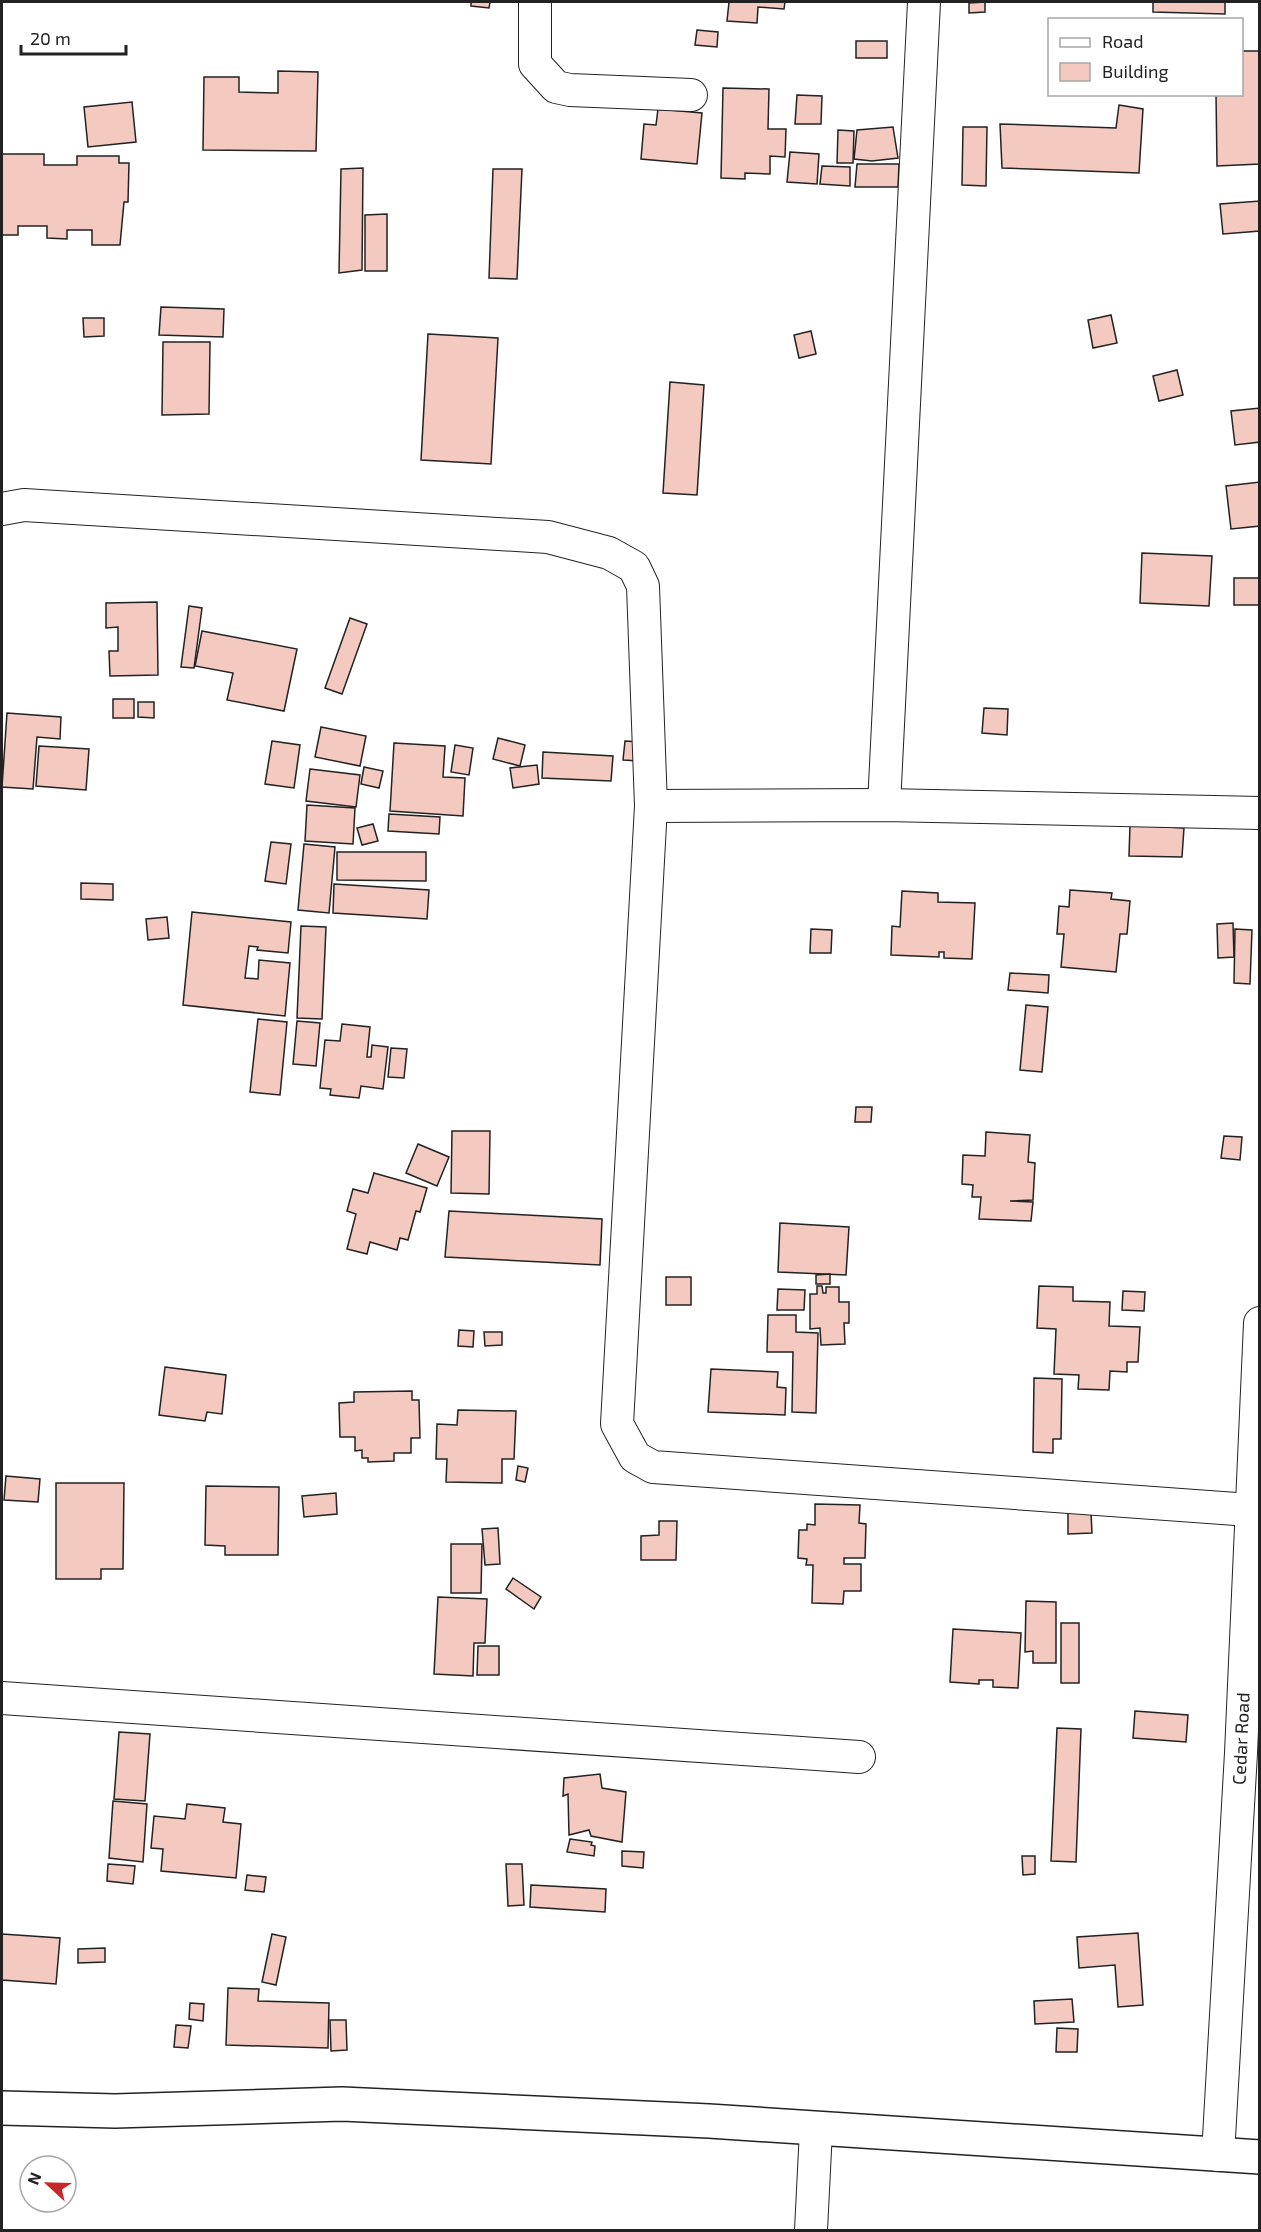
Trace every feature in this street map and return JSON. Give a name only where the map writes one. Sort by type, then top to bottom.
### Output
[{"type":"street","points":[[535,2],[535,64],[556,87],[570,90],[691,96]]},
{"type":"street","points":[[884,805],[924,2]]},
{"type":"street","points":[[2,509],[24,505],[548,537],[609,553],[634,567],[643,586],[651,806],[617,1424],[635,1457],[653,1467],[1250,1510]]},
{"type":"street","points":[[651,806],[884,805],[1260,813]]},
{"type":"street","name":"Cedar Road","points":[[1218,2155],[1250,1754],[1250,1510],[1260,1323]]},
{"type":"street","points":[[2,1698],[859,1757]]},
{"type":"street","points":[[2,2108],[115,2112],[342,2104],[709,2121],[816,2130],[1260,2157]]},
{"type":"street","points":[[811,2230],[816,2130]]},
{"type":"building","points":[[471,2],[490,2],[489,8],[471,6]]},
{"type":"building","points":[[729,2],[785,2],[784,9],[758,7],[757,23],[727,21]]},
{"type":"building","points":[[985,2],[985,12],[969,13],[969,3]]},
{"type":"building","points":[[1153,2],[1225,2],[1225,14],[1153,12]]},
{"type":"building","points":[[697,30],[718,32],[717,47],[695,45]]},
{"type":"building","points":[[856,41],[887,41],[887,58],[856,58]]},
{"type":"building","points":[[1243,51],[1260,51],[1260,164],[1217,166],[1216,96],[1243,96]]},
{"type":"building","points":[[278,71],[318,72],[316,151],[203,150],[204,77],[239,77],[239,92],[278,93]]},
{"type":"building","points":[[723,88],[769,89],[768,129],[786,129],[785,157],[770,156],[770,174],[745,173],[745,179],[721,178]]},
{"type":"building","points":[[797,95],[822,96],[821,124],[795,124]]},
{"type":"building","points":[[132,102],[136,142],[88,147],[84,107]]},
{"type":"building","points":[[1119,105],[1143,109],[1139,173],[1002,168],[1000,124],[1116,128]]},
{"type":"building","points":[[658,109],[702,113],[697,164],[641,159],[644,124],[656,125]]},
{"type":"building","points":[[893,127],[898,158],[872,161],[854,159],[857,130]]},
{"type":"building","points":[[963,127],[987,127],[986,186],[962,185]]},
{"type":"building","points":[[838,130],[854,131],[853,163],[837,163]]},
{"type":"building","points":[[790,152],[819,154],[817,184],[787,182]]},
{"type":"building","points":[[2,154],[44,154],[44,165],[77,165],[77,156],[119,156],[119,163],[129,163],[128,202],[124,202],[120,245],[92,245],[92,230],[67,230],[67,239],[47,238],[47,226],[18,226],[18,235],[2,235]]},
{"type":"building","points":[[857,164],[899,164],[898,187],[855,187]]},
{"type":"building","points":[[822,166],[850,167],[850,186],[820,184]]},
{"type":"building","points":[[363,168],[362,270],[339,273],[341,169]]},
{"type":"building","points":[[493,169],[522,169],[517,279],[489,278]]},
{"type":"building","points":[[1260,201],[1260,231],[1223,234],[1220,204]]},
{"type":"building","points":[[387,214],[387,271],[365,271],[365,215]]},
{"type":"building","points":[[161,307],[224,309],[223,337],[159,335]]},
{"type":"building","points":[[1111,315],[1117,343],[1093,348],[1088,320]]},
{"type":"building","points":[[83,318],[104,318],[104,336],[84,337]]},
{"type":"building","points":[[811,331],[816,354],[799,358],[794,335]]},
{"type":"building","points":[[428,334],[498,338],[491,464],[421,460]]},
{"type":"building","points":[[163,342],[210,342],[209,414],[162,415]]},
{"type":"building","points":[[1177,370],[1183,395],[1159,401],[1153,376]]},
{"type":"building","points":[[670,382],[704,385],[697,495],[663,493]]},
{"type":"building","points":[[1260,408],[1260,442],[1235,445],[1231,411]]},
{"type":"building","points":[[1260,482],[1260,526],[1231,529],[1226,486]]},
{"type":"building","points":[[1142,553],[1212,556],[1209,606],[1140,603]]},
{"type":"building","points":[[1234,578],[1260,578],[1260,605],[1234,605]]},
{"type":"building","points":[[157,602],[158,675],[110,676],[109,651],[118,651],[118,627],[106,628],[106,603]]},
{"type":"building","points":[[189,606],[202,608],[194,668],[181,667]]},
{"type":"building","points":[[350,618],[367,624],[342,694],[325,688]]},
{"type":"building","points":[[202,631],[297,649],[284,711],[227,700],[233,673],[195,666]]},
{"type":"building","points":[[113,699],[134,699],[134,718],[113,718]]},
{"type":"building","points":[[138,702],[154,702],[154,718],[138,717]]},
{"type":"building","points":[[984,708],[1008,709],[1007,735],[982,733]]},
{"type":"building","points":[[7,713],[61,717],[60,739],[37,737],[33,789],[2,787]]},
{"type":"building","points":[[321,727],[366,736],[360,766],[315,757]]},
{"type":"building","points":[[498,738],[525,745],[520,766],[493,759]]},
{"type":"building","points":[[272,741],[300,745],[294,788],[265,784]]},
{"type":"building","points":[[625,741],[641,742],[639,761],[623,760]]},
{"type":"building","points":[[394,743],[445,746],[443,777],[465,778],[463,816],[390,811]]},
{"type":"building","points":[[455,745],[473,748],[469,775],[451,772]]},
{"type":"building","points":[[39,746],[89,749],[86,790],[36,786]]},
{"type":"building","points":[[543,752],[613,756],[611,781],[542,778]]},
{"type":"building","points":[[537,765],[539,784],[513,788],[510,768]]},
{"type":"building","points":[[364,767],[383,771],[379,788],[361,784]]},
{"type":"building","points":[[310,769],[360,775],[356,807],[306,801]]},
{"type":"building","points":[[307,805],[355,808],[353,844],[305,841]]},
{"type":"building","points":[[389,814],[440,817],[439,834],[388,831]]},
{"type":"building","points":[[373,824],[378,841],[362,845],[357,828]]},
{"type":"building","points":[[1130,825],[1184,828],[1182,857],[1129,856]]},
{"type":"building","points":[[271,842],[291,844],[286,884],[265,881]]},
{"type":"building","points":[[304,844],[335,847],[329,913],[298,910]]},
{"type":"building","points":[[337,852],[426,852],[426,881],[337,880]]},
{"type":"building","points":[[81,883],[113,884],[113,900],[81,899]]},
{"type":"building","points":[[334,884],[429,890],[427,919],[333,913]]},
{"type":"building","points":[[1070,890],[1112,893],[1111,899],[1130,901],[1127,934],[1120,934],[1116,972],[1061,967],[1064,934],[1057,934],[1059,906],[1069,907]]},
{"type":"building","points":[[902,891],[938,893],[938,902],[975,903],[972,959],[944,958],[944,952],[939,952],[939,957],[891,955],[892,926],[900,927]]},
{"type":"building","points":[[192,912],[291,922],[288,953],[257,950],[258,947],[249,946],[245,978],[258,979],[259,960],[290,963],[285,1016],[183,1005]]},
{"type":"building","points":[[167,917],[169,938],[148,940],[146,919]]},
{"type":"building","points":[[1233,923],[1234,957],[1218,958],[1217,924]]},
{"type":"building","points":[[301,926],[326,927],[322,1019],[297,1018]]},
{"type":"building","points":[[811,929],[832,930],[831,953],[810,953]]},
{"type":"building","points":[[1235,929],[1252,930],[1250,984],[1234,983]]},
{"type":"building","points":[[1010,973],[1049,975],[1048,993],[1008,990]]},
{"type":"building","points":[[1026,1005],[1048,1007],[1042,1072],[1020,1070]]},
{"type":"building","points":[[258,1019],[287,1022],[280,1095],[250,1092]]},
{"type":"building","points":[[297,1021],[320,1023],[316,1066],[293,1064]]},
{"type":"building","points":[[342,1024],[370,1027],[367,1057],[371,1057],[372,1045],[388,1047],[383,1089],[361,1086],[359,1098],[330,1095],[331,1089],[320,1088],[325,1040],[340,1041]]},
{"type":"building","points":[[391,1048],[407,1049],[404,1078],[388,1077]]},
{"type":"building","points":[[856,1107],[872,1107],[871,1122],[855,1122]]},
{"type":"building","points":[[452,1131],[490,1131],[489,1194],[451,1193]]},
{"type":"building","points":[[986,1132],[1030,1135],[1028,1162],[1035,1163],[1033,1200],[1010,1201],[1033,1202],[1031,1221],[979,1219],[981,1197],[972,1197],[973,1185],[962,1184],[963,1155],[985,1156]]},
{"type":"building","points":[[1224,1136],[1242,1137],[1240,1160],[1221,1158]]},
{"type":"building","points":[[418,1144],[449,1157],[437,1186],[406,1173]]},
{"type":"building","points":[[374,1173],[427,1188],[420,1212],[416,1211],[408,1240],[400,1238],[397,1250],[370,1242],[367,1254],[347,1249],[356,1214],[347,1211],[353,1189],[368,1193]]},
{"type":"building","points":[[449,1211],[602,1219],[600,1265],[445,1257]]},
{"type":"building","points":[[780,1223],[849,1227],[846,1275],[778,1272]]},
{"type":"building","points":[[830,1274],[830,1284],[816,1284],[816,1275]]},
{"type":"building","points":[[666,1277],[691,1277],[691,1305],[666,1305]]},
{"type":"building","points":[[817,1286],[822,1286],[823,1293],[826,1293],[826,1287],[839,1287],[839,1302],[849,1302],[849,1323],[844,1323],[845,1344],[821,1345],[820,1328],[810,1329],[810,1294],[817,1294]]},
{"type":"building","points":[[1039,1286],[1073,1287],[1073,1301],[1110,1302],[1109,1326],[1140,1327],[1138,1362],[1127,1362],[1127,1372],[1110,1371],[1109,1390],[1078,1389],[1079,1375],[1054,1374],[1056,1329],[1037,1328]]},
{"type":"building","points":[[778,1289],[805,1290],[804,1310],[777,1310]]},
{"type":"building","points":[[1123,1291],[1145,1292],[1144,1311],[1122,1310]]},
{"type":"building","points":[[768,1315],[796,1315],[796,1332],[818,1333],[816,1413],[792,1412],[793,1352],[767,1352]]},
{"type":"building","points":[[459,1330],[474,1331],[473,1347],[458,1346]]},
{"type":"building","points":[[484,1332],[502,1332],[502,1345],[485,1346]]},
{"type":"building","points":[[165,1367],[226,1375],[222,1414],[207,1412],[205,1421],[159,1415]]},
{"type":"building","points":[[711,1369],[778,1372],[777,1387],[786,1388],[785,1415],[708,1412]]},
{"type":"building","points":[[1034,1378],[1062,1379],[1061,1439],[1053,1439],[1053,1453],[1033,1452]]},
{"type":"building","points":[[412,1391],[412,1400],[419,1400],[420,1438],[411,1438],[411,1453],[394,1453],[394,1461],[368,1462],[368,1458],[362,1458],[362,1450],[355,1451],[355,1437],[340,1437],[339,1403],[354,1402],[354,1392]]},
{"type":"building","points":[[458,1410],[516,1411],[514,1459],[502,1459],[502,1483],[446,1482],[447,1459],[436,1459],[437,1424],[457,1425]]},
{"type":"building","points":[[518,1466],[528,1468],[525,1482],[516,1480]]},
{"type":"building","points":[[6,1476],[40,1479],[38,1502],[4,1500]]},
{"type":"building","points":[[56,1483],[124,1483],[123,1569],[101,1569],[101,1579],[56,1579]]},
{"type":"building","points":[[206,1486],[279,1487],[278,1555],[225,1555],[225,1546],[205,1545]]},
{"type":"building","points":[[336,1493],[337,1514],[304,1517],[302,1496]]},
{"type":"building","points":[[815,1504],[860,1505],[859,1523],[866,1524],[865,1558],[844,1558],[844,1564],[861,1564],[861,1591],[844,1591],[843,1604],[812,1603],[813,1565],[806,1565],[807,1559],[798,1558],[799,1530],[807,1530],[807,1524],[815,1525]]},
{"type":"building","points":[[1068,1513],[1091,1513],[1092,1533],[1068,1534]]},
{"type":"building","points":[[659,1521],[677,1521],[676,1560],[641,1560],[641,1536],[659,1535]]},
{"type":"building","points":[[498,1528],[500,1564],[485,1565],[482,1529]]},
{"type":"building","points":[[451,1544],[482,1544],[481,1593],[451,1593]]},
{"type":"building","points":[[513,1578],[541,1597],[534,1609],[506,1589]]},
{"type":"building","points":[[438,1597],[487,1599],[485,1643],[474,1643],[473,1676],[434,1674]]},
{"type":"building","points":[[1026,1601],[1056,1602],[1056,1663],[1033,1663],[1033,1651],[1025,1652]]},
{"type":"building","points":[[1061,1623],[1079,1623],[1079,1683],[1061,1683]]},
{"type":"building","points":[[953,1629],[1021,1633],[1018,1688],[993,1687],[993,1680],[979,1680],[979,1684],[950,1682]]},
{"type":"building","points":[[478,1646],[499,1646],[499,1675],[477,1675]]},
{"type":"building","points":[[1135,1711],[1188,1715],[1186,1742],[1133,1738]]},
{"type":"building","points":[[1057,1728],[1081,1729],[1076,1862],[1051,1861]]},
{"type":"building","points":[[119,1732],[150,1734],[145,1801],[114,1799]]},
{"type":"building","points":[[600,1774],[602,1788],[626,1792],[622,1842],[591,1836],[589,1830],[569,1835],[568,1794],[563,1796],[564,1778]]},
{"type":"building","points":[[113,1801],[147,1804],[143,1862],[109,1858]]},
{"type":"building","points":[[187,1804],[225,1808],[223,1822],[241,1824],[236,1878],[161,1871],[163,1849],[151,1848],[154,1816],[185,1819]]},
{"type":"building","points":[[570,1839],[592,1842],[591,1845],[595,1846],[594,1856],[567,1852]]},
{"type":"building","points":[[622,1851],[644,1852],[643,1868],[622,1866]]},
{"type":"building","points":[[1022,1856],[1035,1856],[1035,1874],[1023,1875]]},
{"type":"building","points":[[108,1864],[135,1866],[133,1884],[107,1881]]},
{"type":"building","points":[[506,1864],[522,1864],[524,1905],[508,1906]]},
{"type":"building","points":[[247,1875],[266,1877],[264,1892],[245,1890]]},
{"type":"building","points":[[531,1885],[606,1889],[605,1912],[530,1907]]},
{"type":"building","points":[[1138,1933],[1143,2005],[1118,2007],[1115,1965],[1079,1968],[1077,1937]]},
{"type":"building","points":[[2,1934],[60,1938],[56,1984],[2,1980]]},
{"type":"building","points":[[272,1934],[286,1937],[276,1985],[262,1982]]},
{"type":"building","points":[[105,1948],[105,1962],[78,1963],[78,1949]]},
{"type":"building","points":[[228,1988],[259,1989],[258,2001],[329,2003],[328,2048],[226,2045]]},
{"type":"building","points":[[1072,1999],[1074,2022],[1035,2024],[1034,2001]]},
{"type":"building","points":[[190,2003],[204,2004],[203,2021],[189,2019]]},
{"type":"building","points":[[330,2020],[346,2020],[347,2050],[331,2051]]},
{"type":"building","points":[[176,2025],[191,2026],[188,2048],[174,2047]]},
{"type":"building","points":[[1057,2028],[1078,2029],[1077,2052],[1056,2052]]}]
